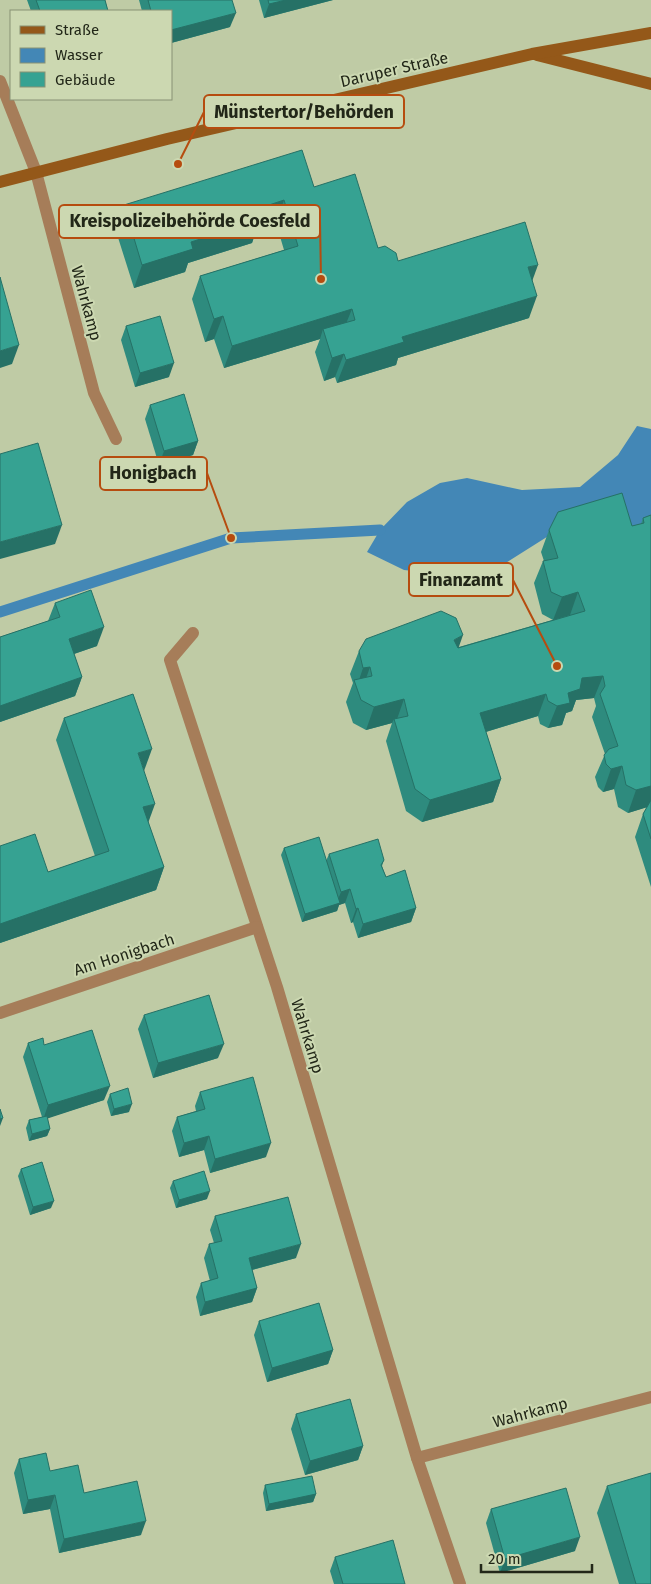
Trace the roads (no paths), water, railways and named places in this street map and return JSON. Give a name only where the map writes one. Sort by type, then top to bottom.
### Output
[{"type":"street","name":"Daruper Straße","points":[[0,182],[168,139],[532,54],[651,33]]},
{"type":"street","points":[[532,54],[651,84]]},
{"type":"street","name":"Wahrkamp","points":[[0,81],[36,172],[94,393],[116,439]]},
{"type":"street","name":"Wahrkamp","points":[[193,632],[170,660],[280,997],[417,1458],[460,1584]]},
{"type":"street","name":"Am Honigbach","points":[[0,1012],[257,927]]},
{"type":"street","name":"Wahrkamp","points":[[417,1458],[651,1397]]},
{"type":"water","points":[[637,426],[651,429],[651,535],[550,535],[482,578],[404,570],[367,552],[380,530],[407,502],[440,483],[467,478],[522,490],[580,487],[618,455]]},
{"type":"waterway","points":[[0,612],[231,538],[380,530]]},
{"type":"place","name":"Münstertor/Behörden","points":[[178,164]]},
{"type":"place","name":"Kreispolizeibehörde Coesfeld","points":[[321,279]]},
{"type":"place","name":"Honigbach","points":[[231,538]]},
{"type":"place","name":"Finanzamt","points":[[557,666]]}]
